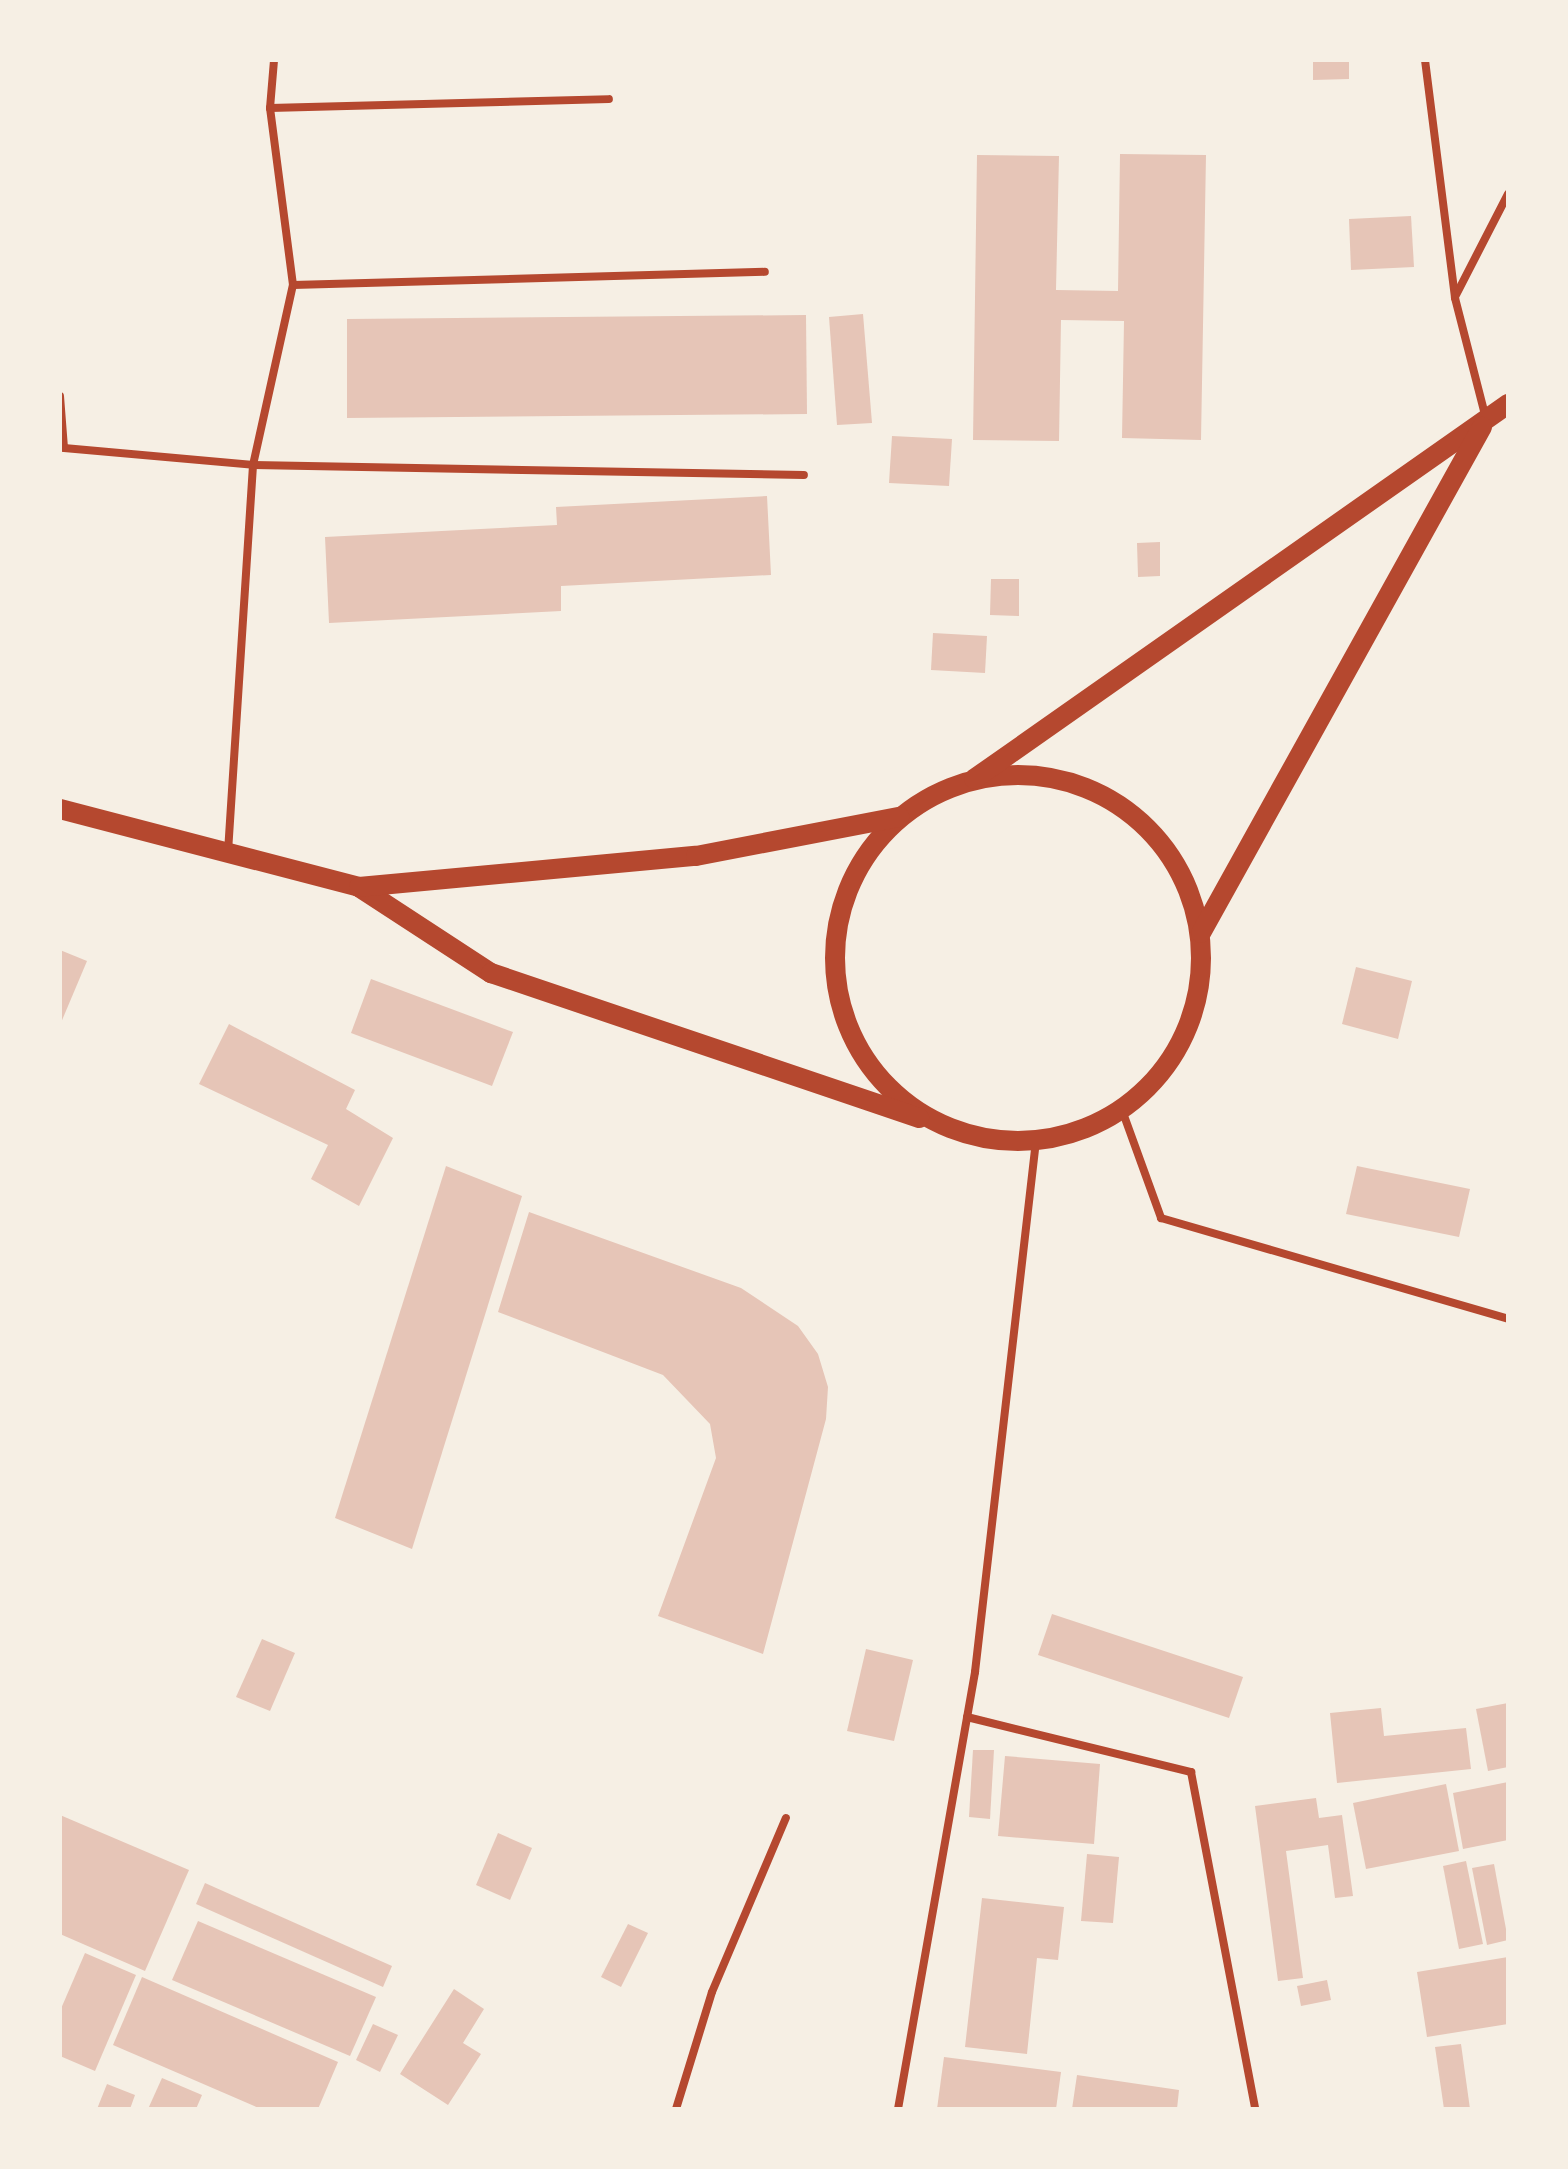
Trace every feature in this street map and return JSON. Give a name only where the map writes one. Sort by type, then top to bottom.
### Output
[{"type":"main road","points":[[359,887],[696,856],[899,817],[973,779],[1508,404]]},
{"type":"main road","points":[[1201,933],[1486,420]]},
{"type":"main road","points":[[899,817],[860,863],[837,918],[834,977],[850,1036],[883,1085],[931,1120],[988,1139],[1036,1141],[1081,1131],[1122,1110],[1159,1076],[1186,1033],[1200,984],[1201,933],[1182,875],[1132,816],[1094,791],[1035,775],[973,779]]},
{"type":"main road","points":[[60,809],[359,887],[491,973],[988,1139]]},
{"type":"street","points":[[228,853],[253,465],[293,285],[270,108],[274,60]]},
{"type":"street","points":[[1425,60],[1455,298],[1486,420]]},
{"type":"street","points":[[270,108],[609,99]]},
{"type":"street","points":[[1455,298],[1508,194]]},
{"type":"street","points":[[293,285],[765,272]]},
{"type":"street","points":[[60,396],[62,448],[253,465],[804,475]]},
{"type":"street","points":[[1122,1110],[1161,1218],[1508,1319]]},
{"type":"street","points":[[898,2109],[967,1717],[1036,1141]]},
{"type":"street","points":[[967,1717],[1191,1772],[1255,2109]]},
{"type":"street","points":[[676,2109],[712,1992],[786,1818]]},
{"type":"building","points":[[1313,60],[1349,60],[1349,79],[1313,80]]},
{"type":"building","points":[[1120,154],[1206,155],[1201,440],[1122,438],[1124,321],[1061,320],[1059,441],[973,440],[977,155],[1059,156],[1056,290],[1118,291]]},
{"type":"building","points":[[1411,216],[1414,267],[1351,270],[1349,219]]},
{"type":"building","points":[[863,314],[872,423],[837,425],[829,317]]},
{"type":"building","points":[[806,315],[807,414],[347,418],[347,319]]},
{"type":"building","points":[[892,436],[952,439],[949,486],[889,483]]},
{"type":"building","points":[[767,496],[771,575],[561,586],[561,611],[329,623],[325,537],[557,525],[556,507]]},
{"type":"building","points":[[1160,542],[1160,576],[1138,577],[1137,543]]},
{"type":"building","points":[[991,579],[1019,579],[1019,616],[990,615]]},
{"type":"building","points":[[933,633],[987,636],[985,673],[931,670]]},
{"type":"building","points":[[60,950],[87,961],[60,1025]]},
{"type":"building","points":[[1356,967],[1412,981],[1398,1039],[1342,1024]]},
{"type":"building","points":[[371,979],[513,1032],[492,1086],[351,1033]]},
{"type":"building","points":[[229,1024],[355,1090],[346,1109],[393,1138],[359,1206],[311,1179],[328,1145],[199,1084]]},
{"type":"building","points":[[446,1166],[522,1196],[412,1549],[335,1518]]},
{"type":"building","points":[[1357,1166],[1470,1189],[1459,1237],[1346,1214]]},
{"type":"building","points":[[529,1212],[741,1288],[798,1326],[818,1354],[828,1387],[826,1419],[763,1654],[658,1616],[716,1458],[710,1424],[663,1375],[498,1312]]},
{"type":"building","points":[[1052,1614],[1243,1677],[1229,1718],[1038,1655]]},
{"type":"building","points":[[262,1639],[295,1653],[270,1711],[236,1697]]},
{"type":"building","points":[[866,1649],[913,1660],[894,1741],[847,1731]]},
{"type":"building","points":[[1508,1703],[1508,1767],[1488,1771],[1476,1709]]},
{"type":"building","points":[[1381,1708],[1384,1736],[1466,1728],[1471,1769],[1337,1783],[1330,1713]]},
{"type":"building","points":[[973,1750],[994,1750],[990,1819],[969,1817]]},
{"type":"building","points":[[1005,1756],[1100,1764],[1094,1844],[998,1836]]},
{"type":"building","points":[[1508,1782],[1508,1840],[1463,1849],[1453,1793]]},
{"type":"building","points":[[1446,1784],[1459,1851],[1366,1869],[1353,1803]]},
{"type":"building","points":[[1316,1798],[1319,1818],[1342,1815],[1353,1896],[1335,1898],[1328,1845],[1286,1851],[1303,1978],[1278,1981],[1255,1806]]},
{"type":"building","points":[[60,1815],[189,1870],[145,1971],[60,1934]]},
{"type":"building","points":[[498,1833],[532,1848],[510,1900],[476,1885]]},
{"type":"building","points":[[1087,1854],[1119,1857],[1113,1923],[1081,1921]]},
{"type":"building","points":[[1466,1861],[1483,1944],[1459,1949],[1443,1866]]},
{"type":"building","points":[[1494,1864],[1508,1940],[1487,1945],[1472,1868]]},
{"type":"building","points":[[205,1883],[392,1966],[383,1987],[196,1904]]},
{"type":"building","points":[[982,1898],[1064,1907],[1058,1960],[1037,1958],[1027,2054],[965,2047]]},
{"type":"building","points":[[198,1921],[376,1997],[350,2056],[172,1980]]},
{"type":"building","points":[[628,1924],[648,1933],[621,1987],[601,1977]]},
{"type":"building","points":[[85,1953],[136,1975],[95,2071],[60,2056],[60,2011]]},
{"type":"building","points":[[1508,1957],[1508,2024],[1427,2037],[1417,1972]]},
{"type":"building","points":[[142,1977],[338,2062],[318,2109],[261,2109],[113,2045]]},
{"type":"building","points":[[1327,1980],[1331,2000],[1301,2006],[1297,1986]]},
{"type":"building","points":[[454,1989],[484,2009],[463,2043],[481,2054],[448,2105],[400,2074]]},
{"type":"building","points":[[373,2024],[398,2035],[380,2072],[356,2060]]},
{"type":"building","points":[[1461,2044],[1470,2109],[1444,2109],[1435,2047]]},
{"type":"building","points":[[944,2057],[1061,2072],[1056,2109],[937,2109]]},
{"type":"building","points":[[1077,2075],[1179,2090],[1177,2109],[1072,2109]]},
{"type":"building","points":[[162,2078],[202,2095],[196,2109],[148,2109]]},
{"type":"building","points":[[107,2084],[135,2095],[130,2109],[97,2109]]}]
